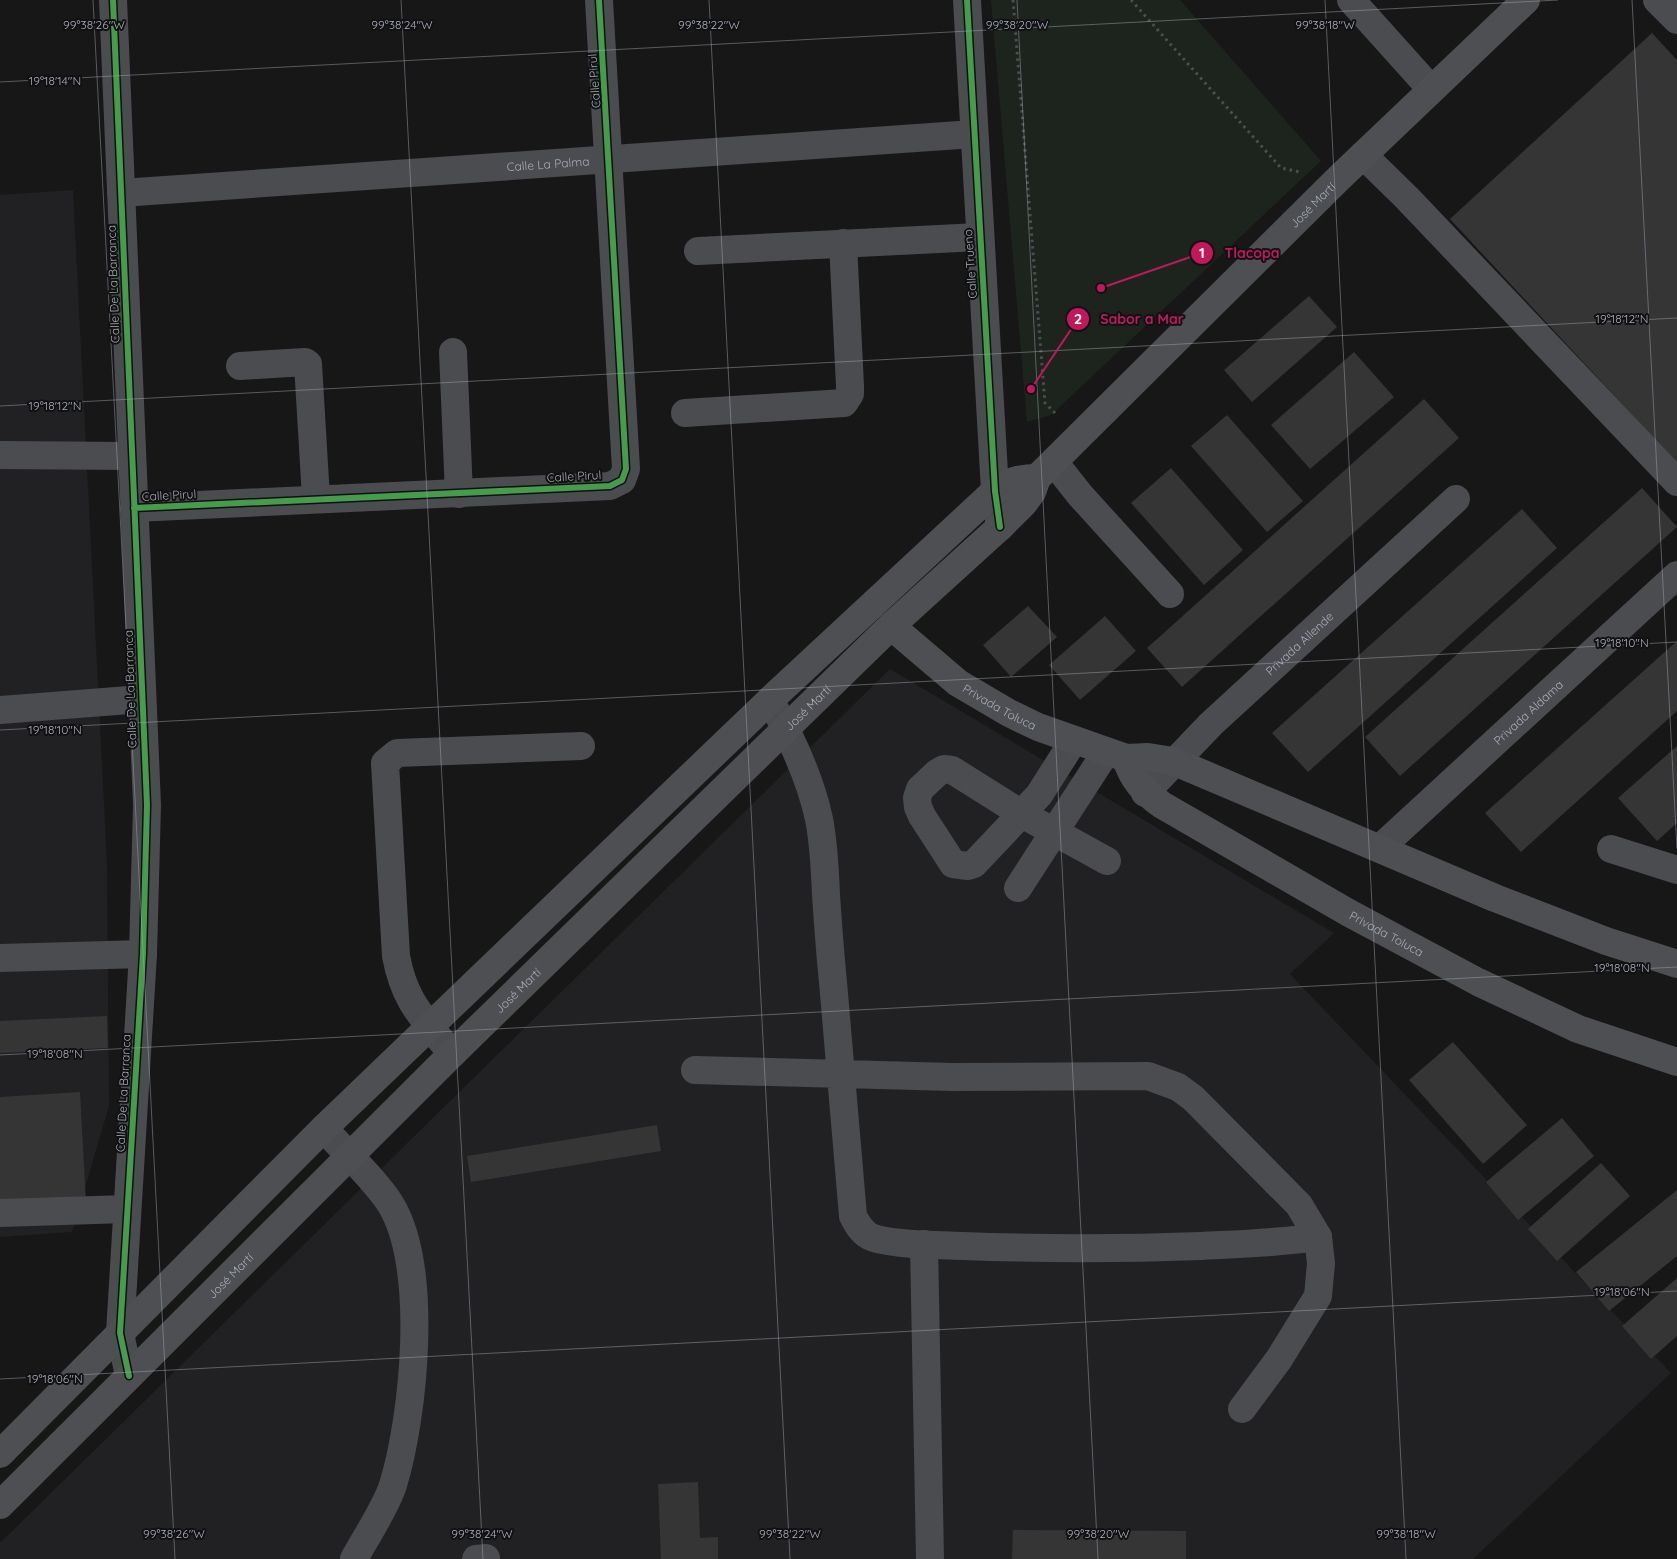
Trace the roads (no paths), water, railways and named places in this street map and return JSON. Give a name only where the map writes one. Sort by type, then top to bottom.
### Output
[{"type":"main road","name":"José Martí","points":[[0,1505],[452,1054],[892,626],[1000,527],[1024,503],[1045,470],[1338,179],[1526,0]]},
{"type":"main road","points":[[0,1454],[324,1128],[770,700],[995,491],[1007,483],[1045,470]]},
{"type":"main road","name":"Privada Toluca","points":[[892,626],[958,683],[982,699],[1038,726],[1116,754],[1174,761],[1547,919],[1677,964]]},
{"type":"main road","name":"Privada Toluca","points":[[1116,754],[1130,770],[1145,793],[1196,827],[1478,982],[1578,1029],[1677,1062]]},
{"type":"street","name":"Calle De La Barranca","points":[[113,0],[146,805],[143,954],[120,1333],[129,1376]]},
{"type":"street","name":"Calle Pirul","points":[[134,508],[316,498],[459,494],[610,486],[617,484],[624,476],[610,159],[600,0]]},
{"type":"street","name":"Calle Trueno","points":[[966,0],[995,491],[1000,527]]},
{"type":"street","points":[[1351,0],[1376,31],[1431,89]]},
{"type":"street","points":[[1657,0],[1677,20]]},
{"type":"street","name":"Calle La Palma","points":[[120,193],[974,134]]},
{"type":"street","points":[[1363,155],[1407,198],[1677,482]]},
{"type":"street","points":[[698,251],[979,237]]},
{"type":"street","points":[[685,413],[844,403],[850,394],[850,386],[843,243]]},
{"type":"street","points":[[453,352],[459,494]]},
{"type":"street","points":[[240,366],[304,362],[308,364],[316,498]]},
{"type":"street","points":[[0,455],[132,456]]},
{"type":"street","points":[[1045,470],[1080,496],[1170,594]]},
{"type":"street","name":"Privada Allende","points":[[1145,793],[1174,761],[1456,498]]},
{"type":"street","name":"Privada Aldama","points":[[1380,848],[1677,576]]},
{"type":"street","points":[[0,710],[142,699]]},
{"type":"street","points":[[770,700],[786,729],[812,792],[819,820],[853,1216],[858,1227],[870,1237],[924,1244],[1043,1249],[1131,1249],[1290,1242],[1318,1237]]},
{"type":"street","points":[[1074,740],[1054,775],[1022,814],[1107,861]]},
{"type":"street","points":[[452,1054],[410,1002],[399,972],[396,956],[385,763],[396,752],[581,746]]},
{"type":"street","points":[[1018,888],[1055,832],[1116,754]]},
{"type":"street","points":[[1612,849],[1677,870]]},
{"type":"street","points":[[0,958],[143,954]]},
{"type":"street","points":[[695,1070],[952,1076],[1130,1075],[1162,1080],[1178,1087],[1193,1098],[1299,1206],[1318,1237],[1321,1263],[1318,1296],[1279,1359],[1242,1409]]},
{"type":"street","points":[[324,1128],[391,1206],[409,1249],[413,1286],[412,1364],[403,1440],[392,1486],[354,1559]]},
{"type":"street","points":[[0,1213],[127,1208]]},
{"type":"street","points":[[924,1244],[930,1559]]},
{"type":"place","name":"Tlacopa","points":[[1101,288]]},
{"type":"place","name":"Sabor a Mar","points":[[1031,389]]}]
